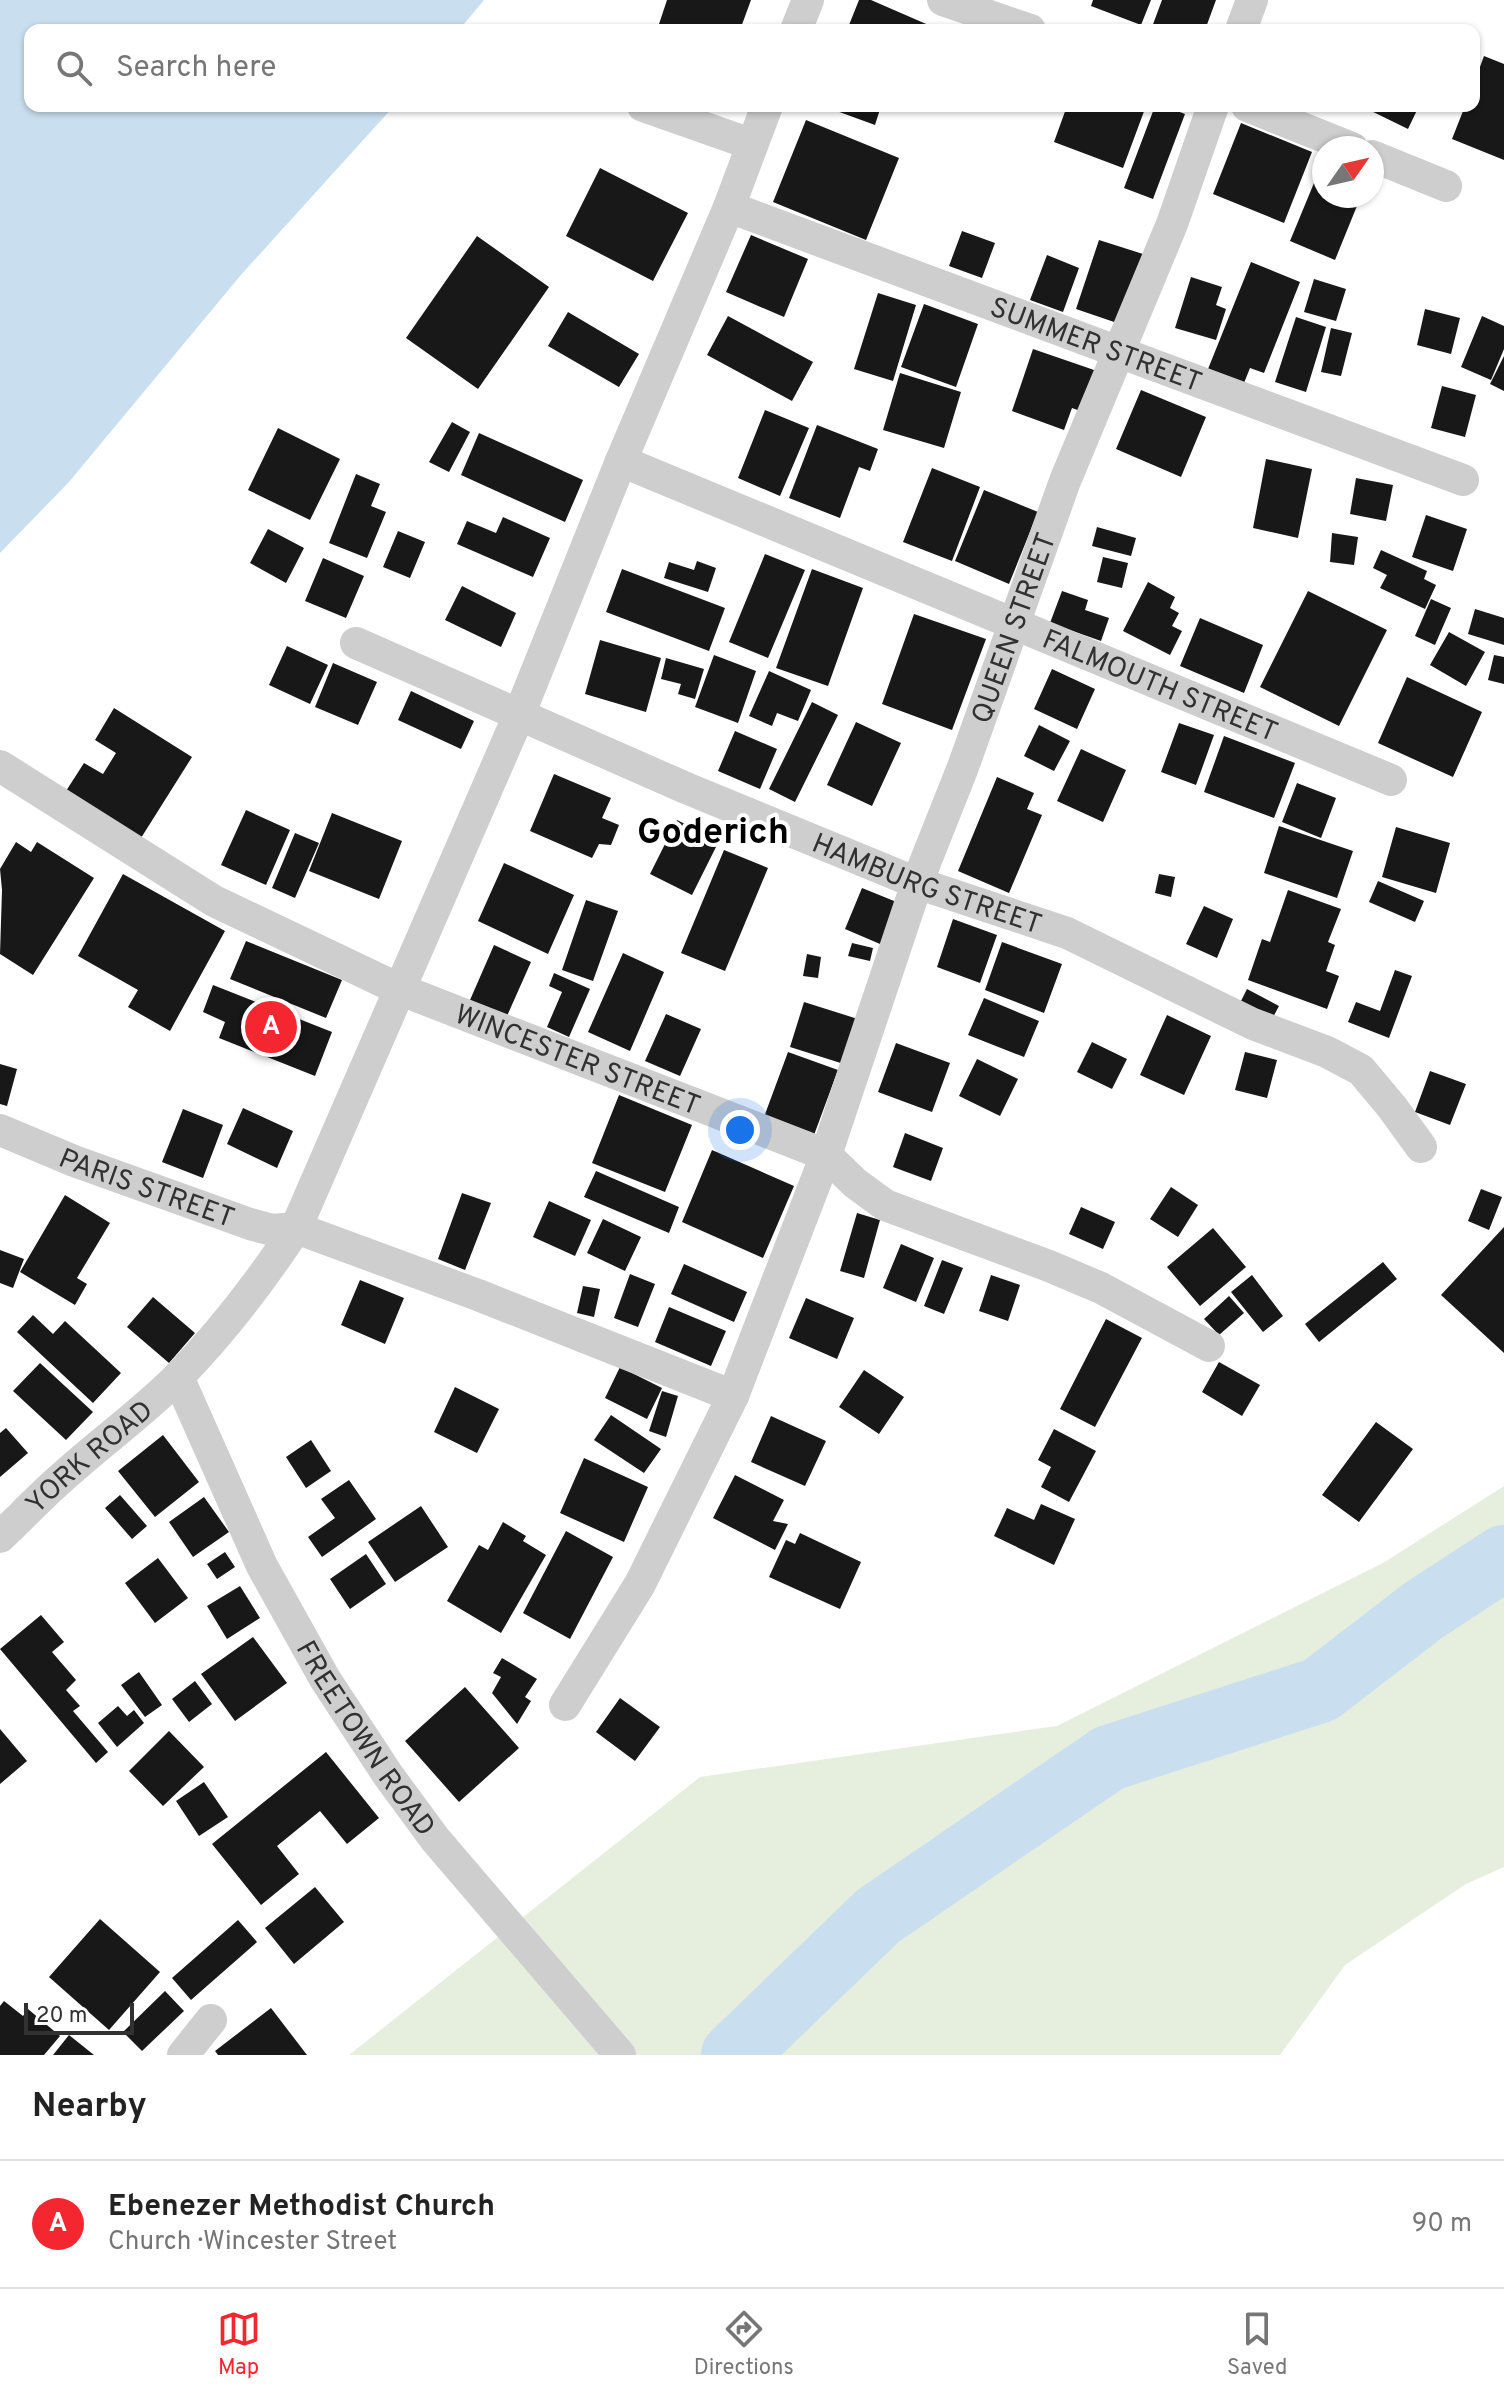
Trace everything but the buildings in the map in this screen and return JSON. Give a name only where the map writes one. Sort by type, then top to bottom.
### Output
[{"type":"street","points":[[798,24],[808,0]]},
{"type":"street","points":[[943,0],[1013,24]]},
{"type":"street","points":[[1243,24],[1252,0]]},
{"type":"street","points":[[660,112],[751,144]]},
{"type":"street","name":"YORK ROAD","points":[[0,1537],[58,1481],[178,1377],[259,1282],[296,1228],[519,715],[621,461],[729,207],[764,112]]},
{"type":"street","name":"QUEEN STREET","points":[[565,1705],[640,1584],[733,1396],[826,1155],[917,883],[963,767],[1065,481],[1172,224],[1211,112]]},
{"type":"street","points":[[1262,112],[1322,136]]},
{"type":"street","points":[[1384,161],[1446,186]]},
{"type":"street","name":"SUMMER STREET","points":[[729,207],[1463,480]]},
{"type":"street","name":"FALMOUTH STREET","points":[[621,461],[1391,780]]},
{"type":"street","name":"HAMBURG STREET","points":[[356,643],[686,788],[917,883],[1067,933],[1253,1024],[1327,1052],[1361,1070],[1421,1147]]},
{"type":"street","name":"WINCESTER STREET","points":[[0,766],[214,901],[401,990],[826,1155],[855,1183],[885,1205],[1075,1277],[1209,1346]]},
{"type":"street","name":"PARIS STREET","points":[[0,1130],[74,1161],[250,1224],[272,1230],[296,1228],[519,1311],[733,1396]]},
{"type":"street","name":"FREETOWN ROAD","points":[[178,1377],[262,1566],[325,1679],[388,1775],[435,1839],[620,2055]]},
{"type":"street","points":[[183,2055],[211,2020]]},
{"type":"green space","points":[[1504,1486],[1504,1867],[1466,1884],[1345,1965],[1280,2055],[349,2055],[700,1777],[1057,1726],[1383,1563]]},
{"type":"water","points":[[0,0],[484,0],[464,24],[24,24],[24,112],[389,112],[240,276],[69,482],[0,553]]},
{"type":"waterway","points":[[734,2055],[878,1916],[1109,1758],[1320,1690],[1424,1610],[1504,1558]]},
{"type":"place","name":"Ebenezer Methodist Church","points":[[271,1027]]},
{"type":"district","name":"Goderich","points":[[713,830]]}]
